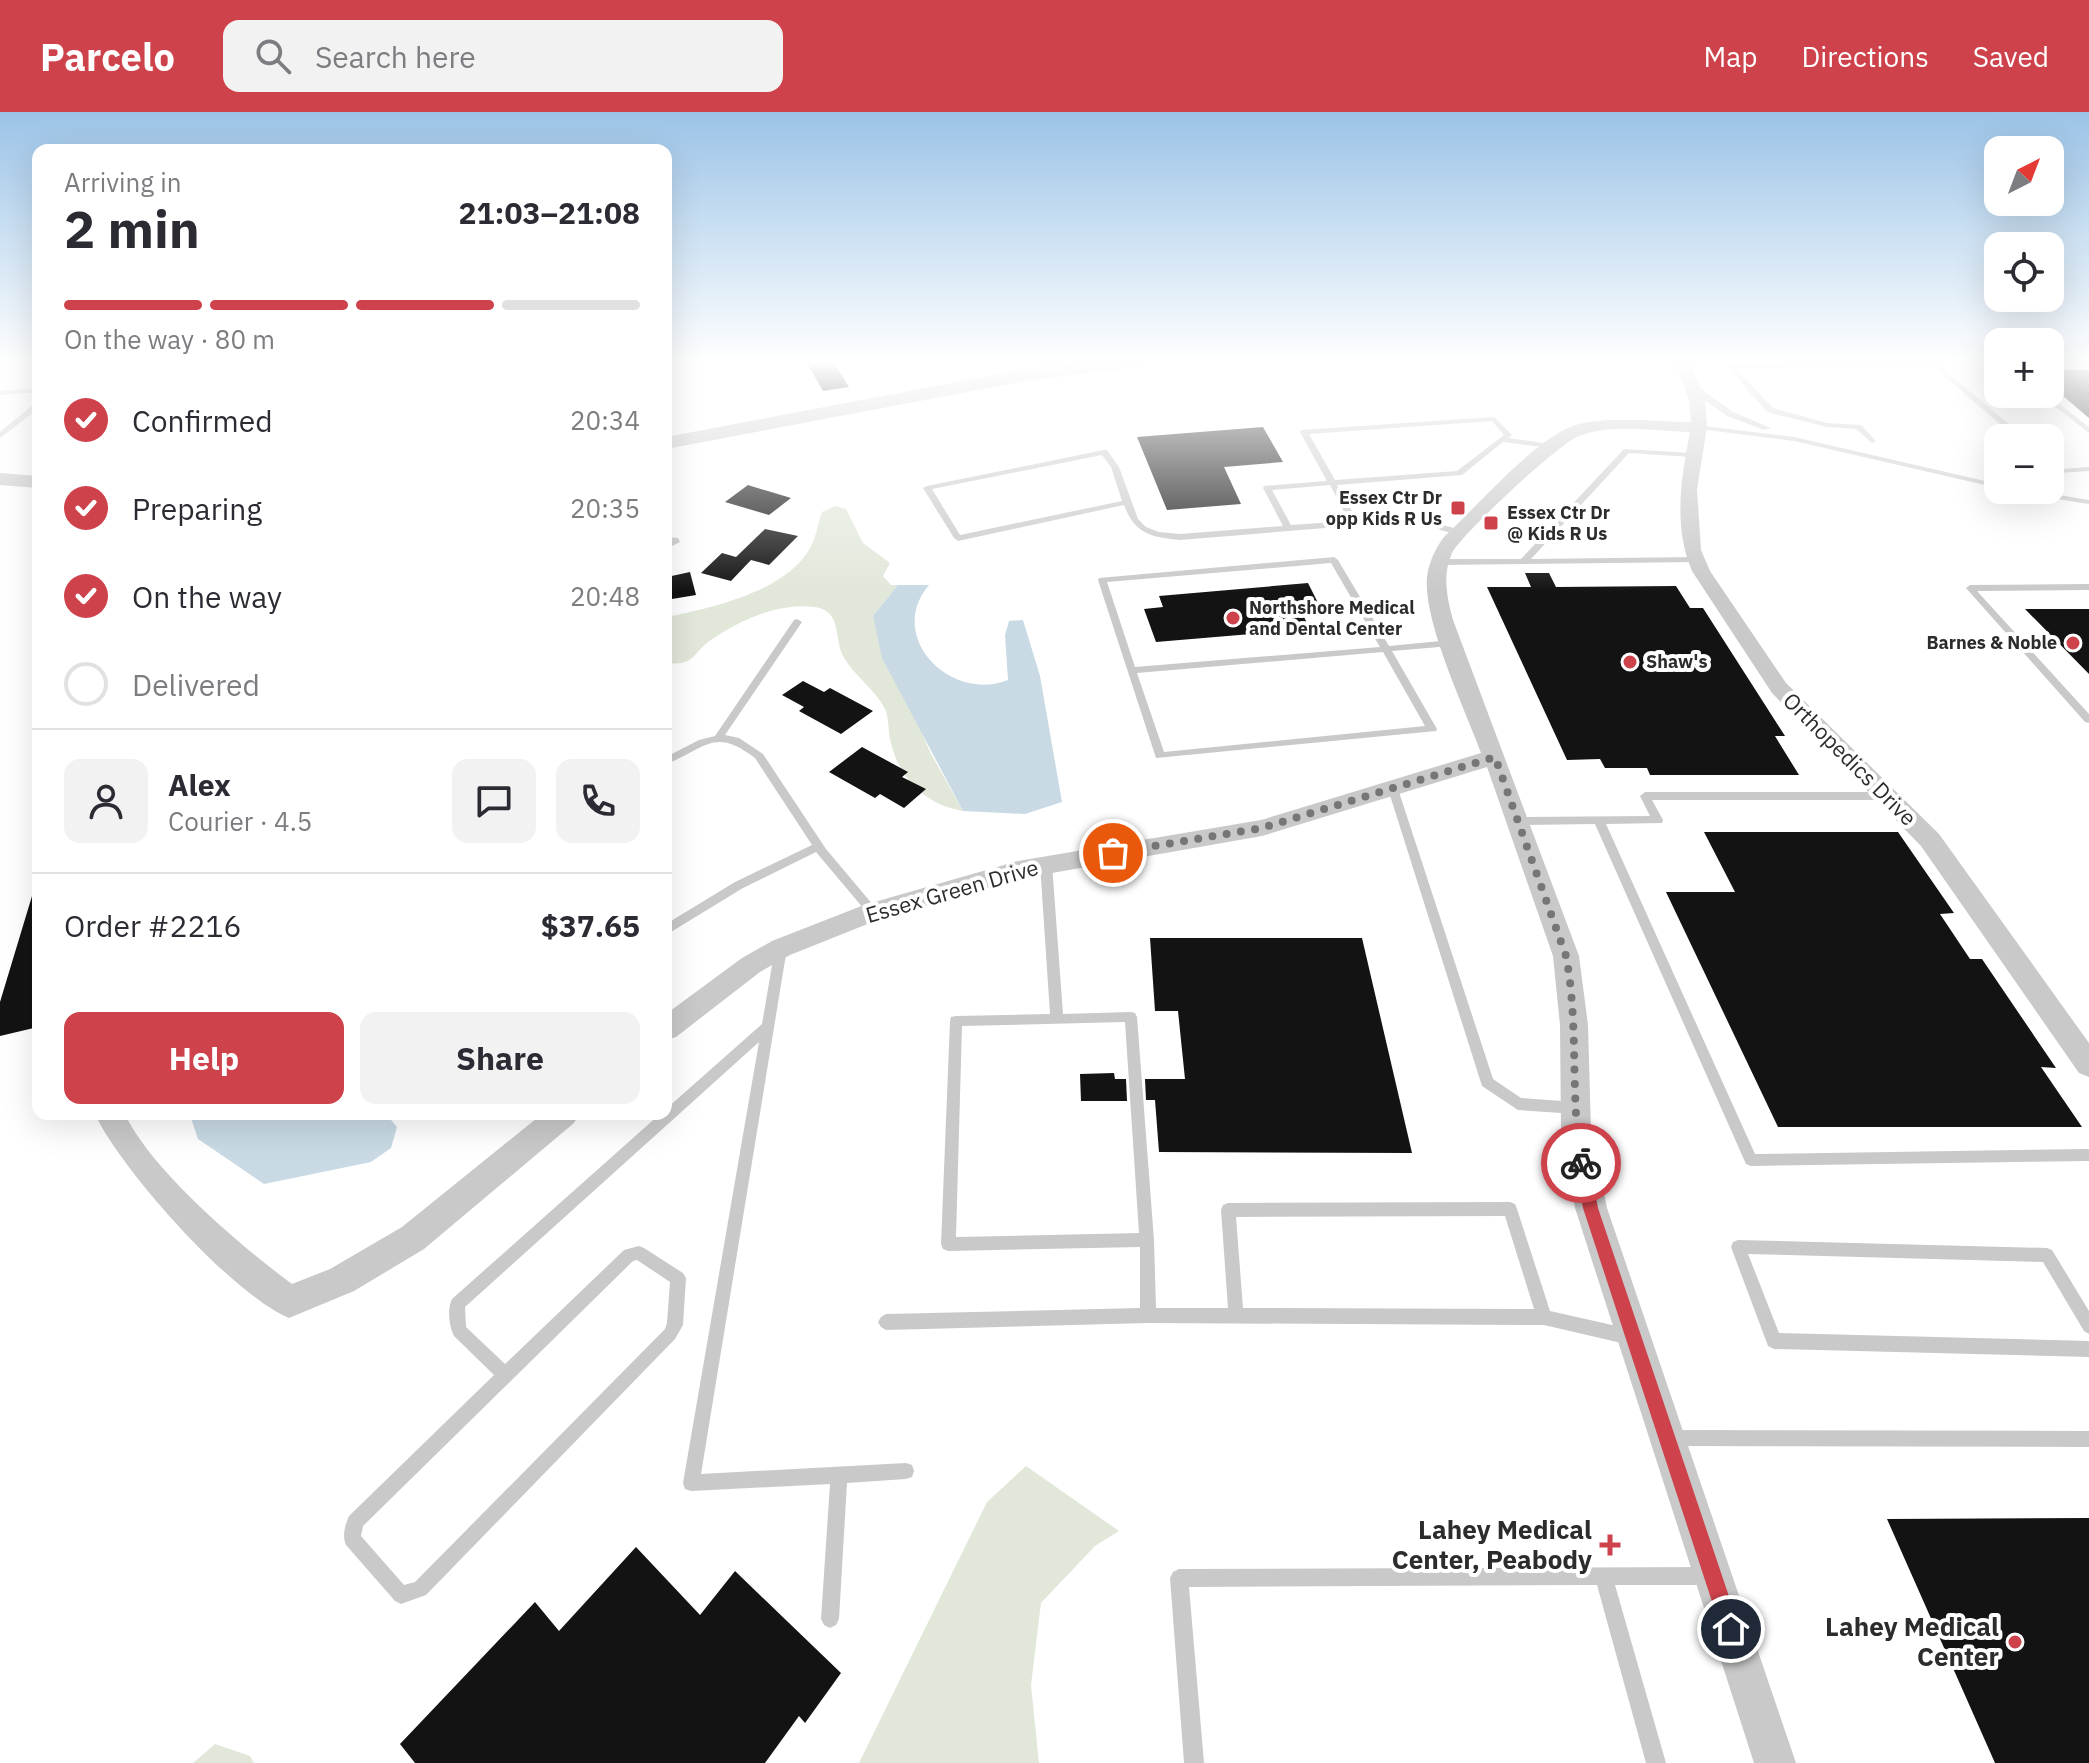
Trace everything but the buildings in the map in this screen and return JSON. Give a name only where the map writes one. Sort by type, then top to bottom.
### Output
[{"type":"street","points":[[1564,438],[1551,446],[1458,532],[1438,562],[1437,600],[1557,924],[1571,984],[1576,1108],[1591,1208],[1775,1763]]},
{"type":"street","name":"Orthopedics Drive","points":[[1696,438],[1688,489],[1695,560],[1779,688],[1930,840],[2089,1065]]},
{"type":"street","points":[[0,479],[32,482]]},
{"type":"street","name":"Essex Green Drive","points":[[672,1024],[718,987],[781,948],[873,912],[1046,864],[1262,828],[1495,757]]},
{"type":"street","points":[[113,1120],[124,1141],[222,1248],[289,1302],[342,1280],[413,1238],[557,1120]]},
{"type":"lane","points":[[1307,438],[1354,522]]},
{"type":"lane","points":[[1288,528],[1267,488],[1459,473],[1504,438]]},
{"type":"lane","points":[[1776,438],[1832,446]]},
{"type":"lane","points":[[1804,438],[1984,483]]},
{"type":"lane","points":[[1869,438],[1876,445],[1873,456]]},
{"type":"lane","points":[[1502,440],[1551,446]]},
{"type":"lane","points":[[1523,562],[1627,451],[1692,455]]},
{"type":"lane","points":[[1128,502],[958,538],[927,488],[1104,452],[1115,466],[1128,502],[1136,526],[1160,536],[1410,518],[1458,532]]},
{"type":"lane","points":[[2064,471],[2089,469]]},
{"type":"lane","points":[[2064,498],[2089,502]]},
{"type":"lane","points":[[1334,560],[1386,649],[1432,729],[1160,756],[1102,580],[1334,560]]},
{"type":"lane","points":[[1438,562],[1695,560]]},
{"type":"lane","points":[[2089,587],[1970,588],[2089,720]]},
{"type":"lane","points":[[719,737],[797,622]]},
{"type":"lane","points":[[1132,670],[1451,643]]},
{"type":"lane","points":[[672,758],[719,737],[731,737],[759,756],[818,847],[873,912]]},
{"type":"lane","points":[[1393,789],[1487,1082],[1518,1104],[1576,1108]]},
{"type":"lane","points":[[1519,821],[1658,820],[1645,796],[1889,796]]},
{"type":"lane","points":[[1599,820],[1751,1160],[2089,1155]]},
{"type":"lane","points":[[672,926],[739,885],[818,847]]},
{"type":"lane","points":[[1046,864],[1057,1019]]},
{"type":"lane","points":[[781,948],[691,1483],[906,1471]]},
{"type":"lane","points":[[1147,1240],[948,1244],[956,1021],[1131,1017],[1147,1240],[1148,1315]]},
{"type":"lane","points":[[672,1112],[768,1026]]},
{"type":"lane","points":[[505,1375],[459,1331],[457,1304],[663,1120]]},
{"type":"lane","points":[[1236,1315],[1228,1210],[1510,1209],[1544,1317]]},
{"type":"lane","points":[[2089,1326],[2047,1255],[1738,1247],[1774,1341],[2089,1349]]},
{"type":"lane","points":[[639,1253],[678,1278],[677,1313],[670,1334],[420,1589],[401,1595],[352,1539],[355,1522],[505,1375],[629,1255],[639,1253]]},
{"type":"lane","points":[[886,1322],[1148,1315],[1544,1317],[1634,1338]]},
{"type":"lane","points":[[1667,1438],[2089,1439]]},
{"type":"lane","points":[[830,1619],[839,1475]]},
{"type":"lane","points":[[1194,1763],[1179,1578],[1713,1576]]},
{"type":"lane","points":[[1604,1577],[1656,1763]]},
{"type":"shaded area","points":[[835,506],[846,509],[863,543],[890,563],[883,576],[891,585],[898,585],[873,616],[930,752],[963,811],[924,795],[906,777],[894,753],[885,709],[843,656],[836,626],[824,610],[802,606],[760,614],[722,633],[688,661],[672,663],[672,616],[746,596],[784,576],[810,548],[822,512]]},
{"type":"shaded area","points":[[1026,1466],[1119,1531],[1095,1546],[1041,1603],[1031,1685],[1039,1763],[859,1763],[987,1502]]},
{"type":"shaded area","points":[[215,1744],[250,1756],[254,1763],[193,1763]]},
{"type":"water","points":[[898,585],[929,585],[917,605],[915,625],[920,644],[931,661],[946,674],[965,682],[986,685],[1008,680],[1005,635],[1009,621],[1023,620],[1040,676],[1062,802],[1025,814],[963,811],[882,658],[873,616]]},
{"type":"water","points":[[391,1120],[397,1127],[391,1148],[371,1162],[264,1184],[198,1139],[192,1121]]},
{"type":"way so far","points":[[1113,853],[1262,828],[1495,757],[1566,956],[1574,1025],[1576,1131],[1581,1163]]},
{"type":"place","name":"Essex Ctr Dr opp Kids R Us","points":[[1458,508]]},
{"type":"place","name":"Essex Ctr Dr @ Kids R Us","points":[[1491,523]]},
{"type":"place","name":"Northshore Medical and Dental Center","points":[[1233,618]]},
{"type":"place","name":"Barnes & Noble","points":[[2073,643]]},
{"type":"place","name":"Shaw's","points":[[1630,662]]},
{"type":"place","name":"Lahey Medical Center, Peabody","points":[[1610,1545]]},
{"type":"place","name":"Lahey Medical Center","points":[[2015,1642]]},
{"type":"route","points":[[1581,1163],[1591,1208],[1731,1629]]}]
